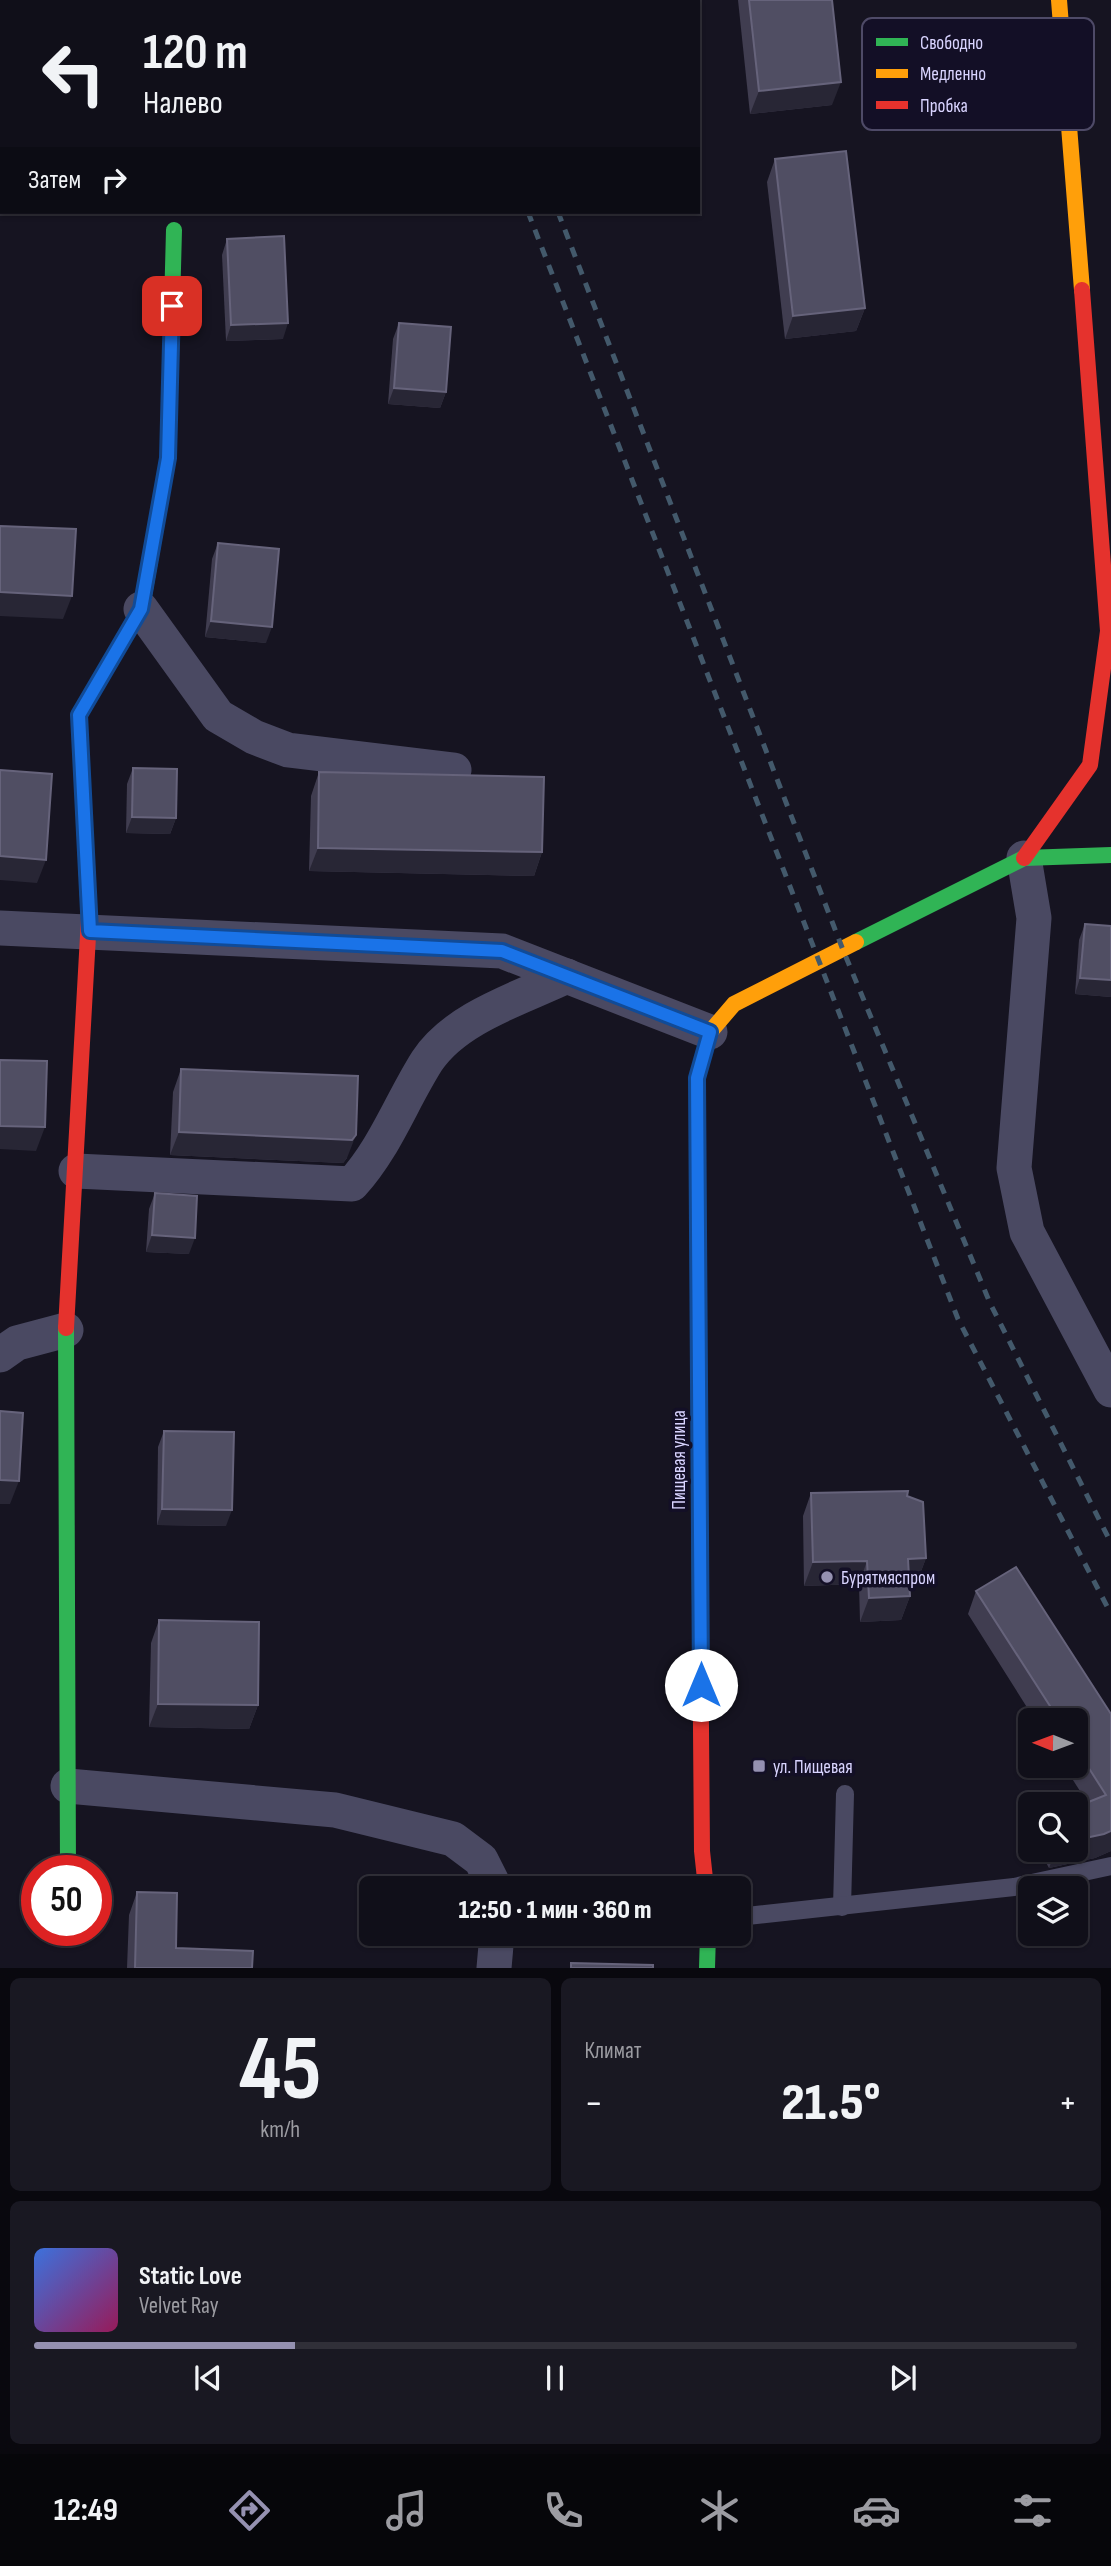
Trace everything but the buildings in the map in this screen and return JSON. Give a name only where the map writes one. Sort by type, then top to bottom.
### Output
[{"type":"main road","points":[[1059,0],[1060,18]]},
{"type":"main road","points":[[1024,858],[1090,765],[1108,631],[1069,130]]},
{"type":"main road","points":[[68,1855],[66,1330],[90,931],[79,715],[141,609],[168,458],[174,230]]},
{"type":"main road","points":[[710,1032],[734,1004],[1024,858],[1111,855]]},
{"type":"main road","name":"Пищевая улица","points":[[705,1876],[702,1851],[697,1078],[710,1032]]},
{"type":"main road","points":[[707,1968],[708,1946]]},
{"type":"street","points":[[141,609],[218,716],[254,737],[288,750],[454,770]]},
{"type":"street","points":[[1024,858],[1034,918],[1014,1168],[1027,1232],[1111,1390]]},
{"type":"street","points":[[0,928],[502,951],[710,1032]]},
{"type":"street","points":[[76,1171],[352,1184],[372,1163],[428,1059],[458,1029],[567,976]]},
{"type":"street","points":[[0,1355],[17,1343],[66,1330]]},
{"type":"street","points":[[68,1786],[335,1811],[453,1839],[481,1860],[489,1876]]},
{"type":"street","points":[[494,1968],[496,1946]]},
{"type":"lane","points":[[842,1907],[845,1794]]},
{"type":"lane","points":[[751,1916],[1014,1887],[1111,1866]]},
{"type":"railway","points":[[529,214],[958,1319],[1111,1614]]},
{"type":"railway","points":[[559,214],[843,950],[990,1303],[1111,1543]]},
{"type":"traffic: fast","points":[[144,595],[168,458],[174,230]]},
{"type":"traffic: fast","points":[[856,942],[1024,858],[1111,855]]},
{"type":"traffic: fast","points":[[698,1214],[700,1607]]},
{"type":"traffic: fast","points":[[66,1328],[68,1855]]},
{"type":"traffic: fast","points":[[707,1968],[708,1946]]},
{"type":"traffic: slow","points":[[1059,0],[1060,18]]},
{"type":"traffic: slow","points":[[1069,130],[1082,290]]},
{"type":"traffic: slow","points":[[89,918],[79,715],[141,609],[144,595]]},
{"type":"traffic: slow","points":[[698,1214],[697,1078],[710,1032],[734,1004],[856,942]]},
{"type":"traffic: jam","points":[[1024,858],[1090,765],[1108,631],[1082,290]]},
{"type":"traffic: jam","points":[[66,1328],[89,918]]},
{"type":"traffic: jam","points":[[700,1607],[702,1851],[705,1876]]},
{"type":"place","name":"Бурятмяспром","points":[[827,1577]]},
{"type":"place","name":"ул. Пищевая","points":[[759,1766]]},
{"type":"route","points":[[172,306],[168,458],[141,609],[79,715],[90,931],[502,951],[710,1032],[697,1078],[701,1685]]}]
